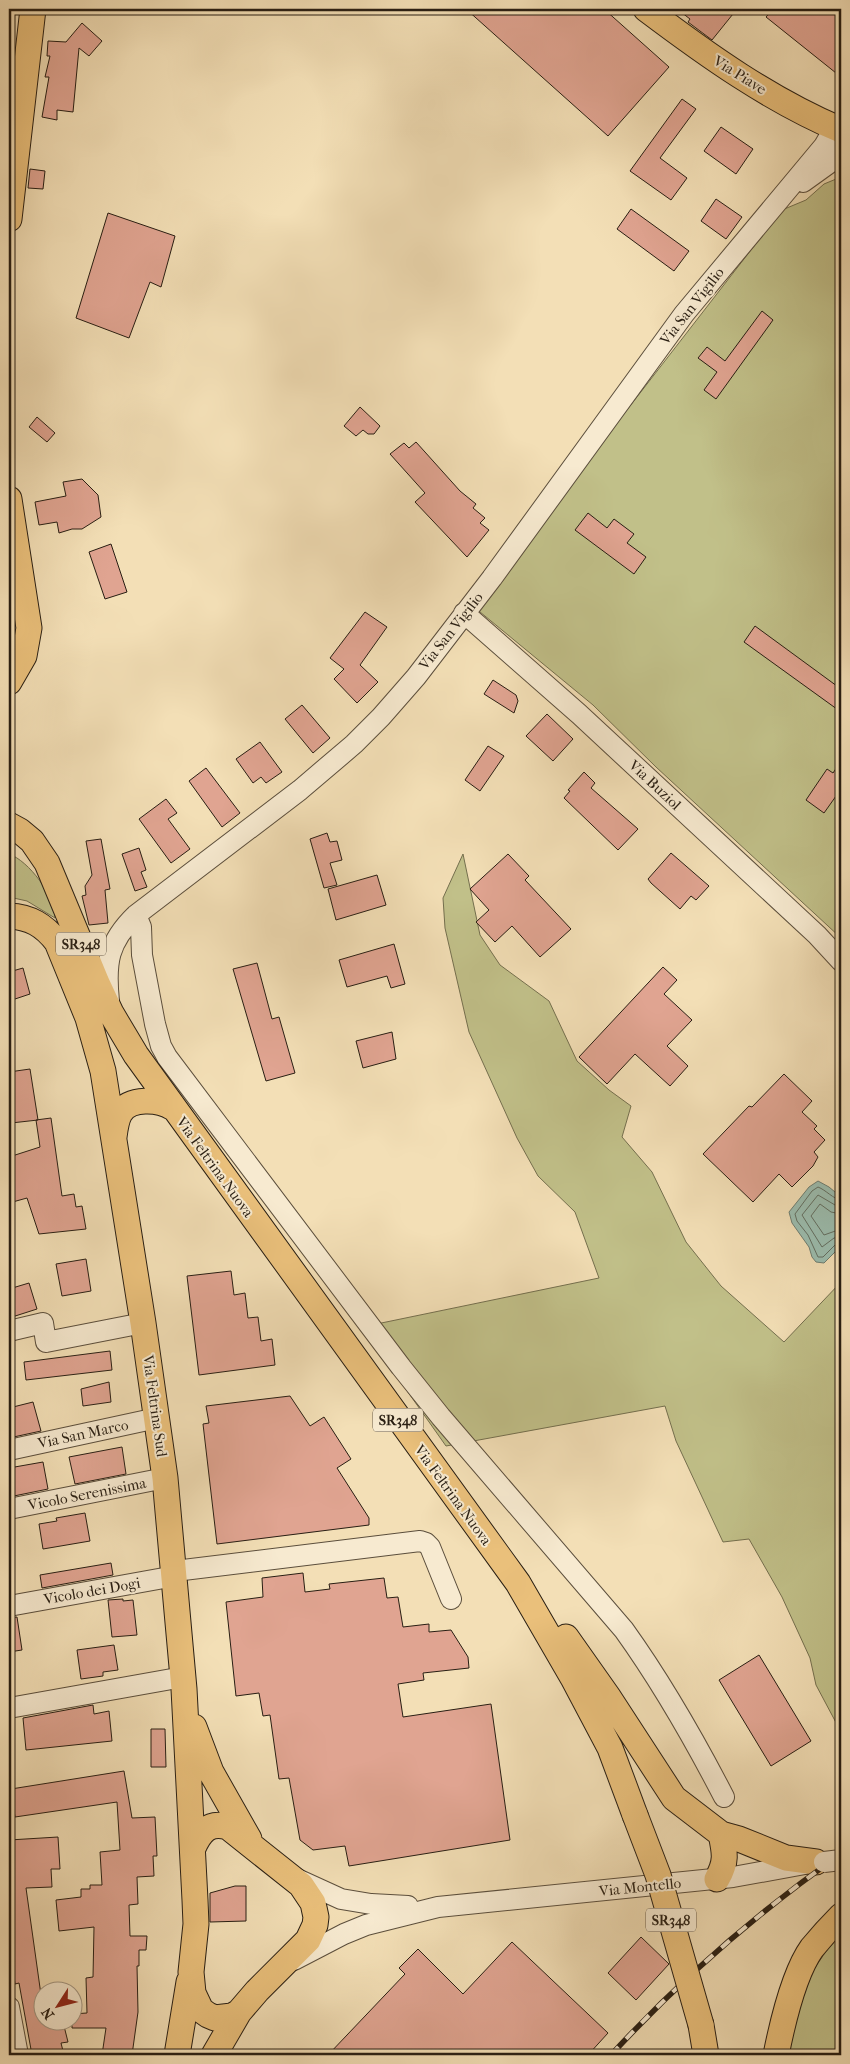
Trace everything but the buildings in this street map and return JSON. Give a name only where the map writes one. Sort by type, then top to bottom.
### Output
[{"type":"main road","points":[[9,218],[33,9]]},
{"type":"main road","name":"Via Piave","points":[[646,9],[713,59],[741,77],[839,130]]},
{"type":"main road","points":[[9,500],[29,628],[24,656],[9,682]]},
{"type":"main road","name":"Via Feltrina Nuova","points":[[9,825],[20,831],[36,846],[52,875],[111,1013],[136,1055],[518,1583],[573,1678],[610,1748],[658,1876],[701,2025],[706,2055]]},
{"type":"main road","name":"Via Feltrina Nuova","points":[[9,844],[33,857],[52,875]]},
{"type":"main road","name":"Via Feltrina Sud","points":[[9,916],[24,918],[37,923],[48,931],[57,942],[95,1037],[106,1087],[157,1418],[175,1574],[184,1683],[196,1924],[190,1972]]},
{"type":"main road","name":"Via Feltrina Sud","points":[[114,1137],[120,1114],[128,1106],[155,1101],[173,1108]]},
{"type":"main road","points":[[518,1583],[568,1639],[674,1798],[710,1826],[773,1854],[827,1861]]},
{"type":"main road","name":"Via Feltrina Sud","points":[[184,1683],[198,1741],[204,1756],[227,1803],[254,1846]]},
{"type":"main road","points":[[192,1848],[201,1833],[216,1825],[222,1825],[234,1830],[301,1885],[313,1903],[316,1917],[316,1925],[308,1940],[257,1991],[239,2012],[214,2055]]},
{"type":"main road","points":[[710,1826],[725,1850],[724,1867],[718,1879]]},
{"type":"main road","points":[[776,2055],[786,2011],[811,1950],[841,1916]]},
{"type":"main road","points":[[190,1972],[196,2003],[208,2016],[222,2018],[239,2012]]},
{"type":"main road","points":[[177,2055],[190,1972]]},
{"type":"street","name":"Via San Vigilio","points":[[111,1013],[107,979],[109,956],[118,936],[136,915],[300,790],[361,738],[394,702],[517,544],[684,314],[839,130]]},
{"type":"street","name":"Via San Vigilio","points":[[773,208],[808,178],[837,157]]},
{"type":"street","name":"Via Buziol","points":[[464,613],[579,714],[817,935],[841,961]]},
{"type":"street","points":[[136,915],[141,928],[142,955],[157,1031],[161,1046],[167,1056],[401,1367],[441,1417],[624,1630],[649,1665],[688,1729],[724,1797]]},
{"type":"street","points":[[9,1331],[43,1324],[46,1342],[143,1323]]},
{"type":"street","name":"Via San Marco","points":[[9,1450],[157,1418]]},
{"type":"street","name":"Vicolo Serenissima","points":[[9,1509],[165,1478]]},
{"type":"street","name":"Vicolo dei Dogi","points":[[9,1606],[175,1574],[420,1541],[430,1547],[451,1599]]},
{"type":"street","points":[[9,1708],[184,1683]]},
{"type":"street","name":"Via Montello","points":[[290,1875],[340,1899],[372,1904],[438,1907],[718,1879],[827,1861]]},
{"type":"street","name":"Via Montello","points":[[280,1969],[324,1944],[366,1925],[438,1907]]},
{"type":"street","points":[[9,2007],[18,2055]]},
{"type":"shaded area","points":[[841,177],[841,938],[656,767],[593,705],[474,607],[782,210],[806,200],[824,184]]},
{"type":"shaded area","points":[[9,854],[25,864],[40,880],[51,900],[55,918],[27,901],[9,897]]},
{"type":"shaded area","points":[[463,854],[480,935],[500,965],[549,1001],[577,1061],[609,1090],[631,1106],[622,1137],[652,1172],[686,1242],[721,1286],[784,1342],[841,1282],[841,1732],[816,1685],[810,1658],[782,1597],[749,1539],[723,1542],[676,1441],[665,1406],[446,1446],[362,1327],[599,1278],[575,1212],[538,1176],[517,1138],[469,1032],[445,928],[443,898]]},
{"type":"shaded area","points":[[841,1934],[841,2055],[773,2055],[803,1985],[827,1950]]},
{"type":"water","points":[[818,1181],[841,1197],[841,1246],[824,1263],[816,1262],[812,1257],[809,1247],[792,1223],[789,1212],[809,1187]]},
{"type":"railway","points":[[611,2055],[664,2000],[721,1948],[780,1899],[841,1854]]}]
